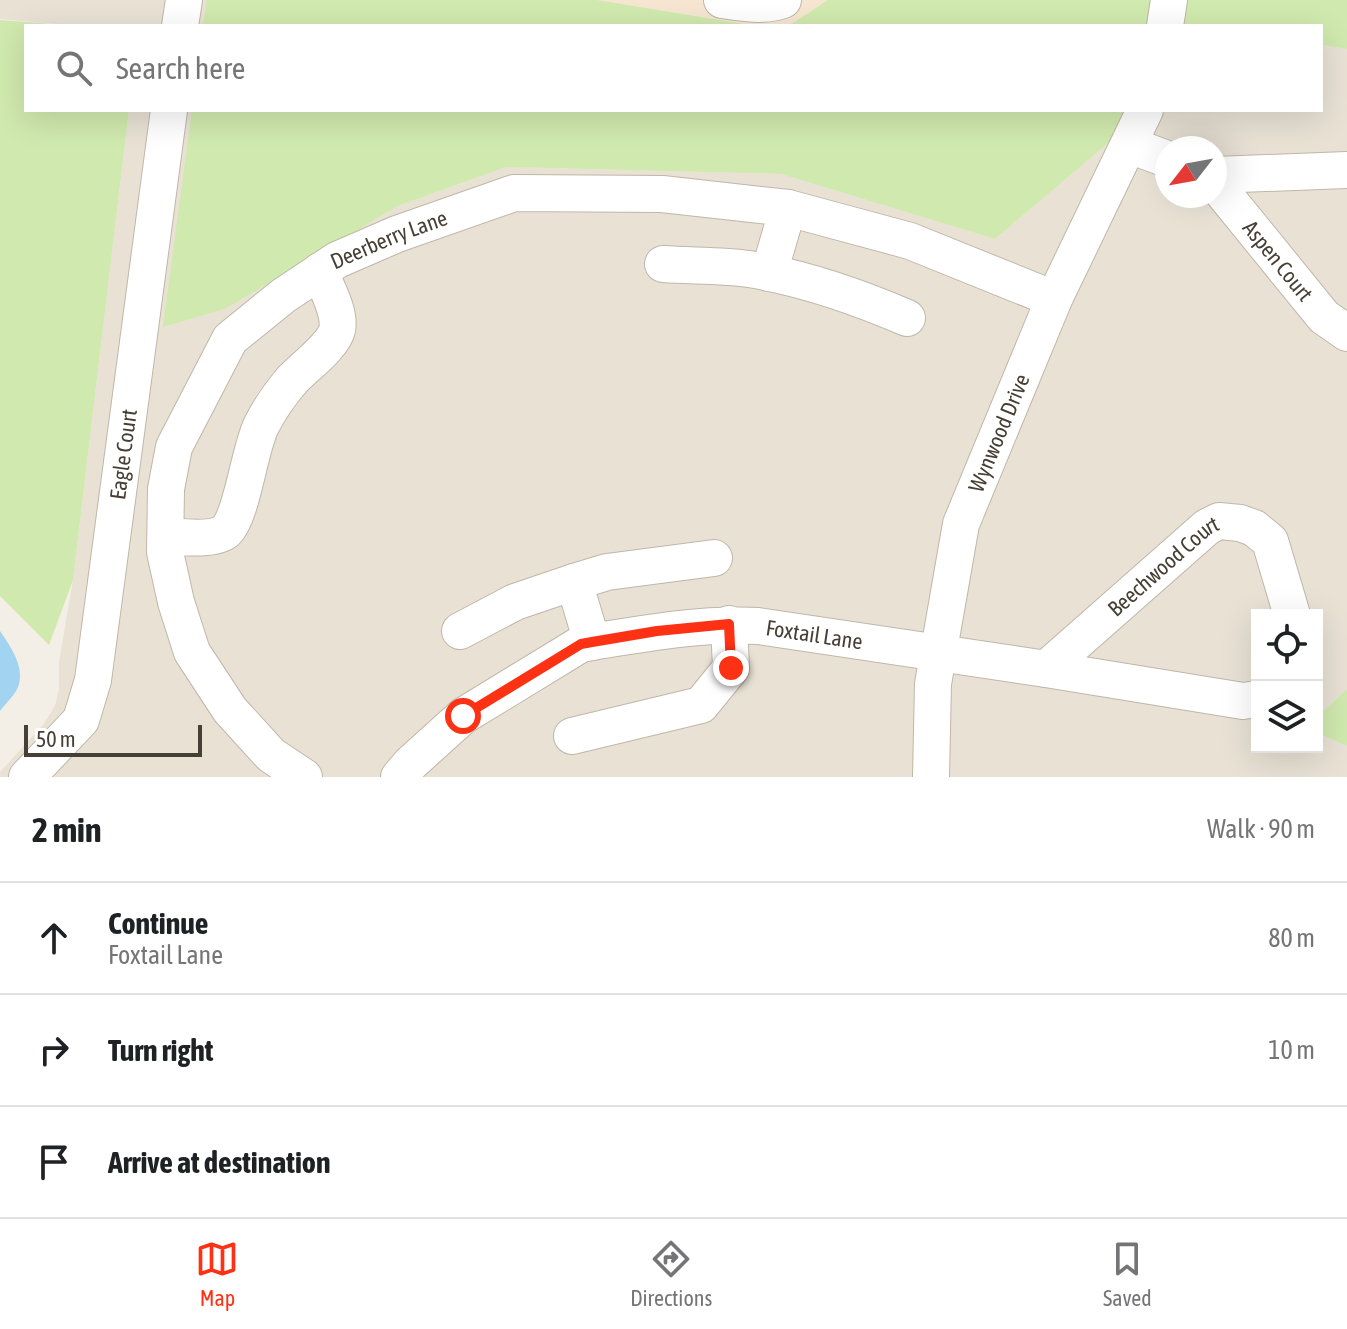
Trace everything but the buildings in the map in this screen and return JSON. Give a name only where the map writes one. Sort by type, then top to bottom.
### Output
[{"type":"street","points":[[180,24],[184,0]]},
{"type":"street","points":[[722,0],[775,3],[783,0]]},
{"type":"street","points":[[1165,24],[1169,0]]},
{"type":"street","name":"Eagle Court","points":[[27,777],[81,720],[93,680],[169,112]]},
{"type":"street","name":"Wynwood Drive","points":[[931,777],[933,684],[961,524],[1054,299],[1144,112]]},
{"type":"street","points":[[1129,145],[1155,155]]},
{"type":"street","points":[[1227,175],[1347,170]]},
{"type":"street","name":"Deerberry Lane","points":[[304,777],[271,755],[230,710],[192,652],[176,602],[165,552],[166,489],[174,447],[230,339],[283,296],[337,260],[397,234],[514,193],[662,194],[788,208],[910,241],[1054,299]]},
{"type":"street","name":"Aspen Court","points":[[1227,198],[1324,317],[1347,333]]},
{"type":"street","points":[[769,273],[788,208]]},
{"type":"street","points":[[663,264],[769,273],[829,288],[907,318]]},
{"type":"street","points":[[166,536],[214,536],[224,533],[230,525],[239,505],[251,450],[260,427],[289,383],[330,343],[336,333],[338,322],[320,271]]},
{"type":"street","name":"Beechwood Court","points":[[1046,669],[1207,527],[1219,521],[1254,528],[1270,541],[1290,609]]},
{"type":"street","points":[[460,631],[515,602],[607,572],[714,558]]},
{"type":"street","points":[[574,582],[592,642]]},
{"type":"street","points":[[572,736],[701,705],[731,668],[729,624]]},
{"type":"street","name":"Foxtail Lane","points":[[399,777],[463,716],[581,644],[657,631],[729,624],[940,652]]},
{"type":"street","points":[[940,652],[1251,700]]},
{"type":"shaded area","points":[[0,0],[207,0],[204,24],[56,24],[0,19]]},
{"type":"shaded area","points":[[597,0],[828,0],[791,24],[745,24]]},
{"type":"shaded area","points":[[1323,45],[1347,49],[1347,689],[1323,711],[1323,609],[1251,609],[1251,753],[1323,753],[1323,736],[1347,746],[1347,777],[0,777],[0,772],[43,725],[55,706],[59,689],[59,662],[73,580],[129,112],[193,112],[227,308],[398,206],[506,167],[781,174],[995,239],[1145,112],[1323,112]]},
{"type":"green space","points":[[207,0],[597,0],[745,24],[203,24]]},
{"type":"green space","points":[[828,0],[1347,0],[1347,49],[1323,45],[1323,24],[791,24]]},
{"type":"green space","points":[[0,20],[52,24],[24,24],[24,112],[129,112],[73,580],[49,645],[0,596]]},
{"type":"green space","points":[[192,112],[1145,112],[995,239],[781,174],[506,167],[398,206],[227,308],[163,327]]},
{"type":"green space","points":[[1347,689],[1347,746],[1323,736],[1323,711]]},
{"type":"water","points":[[0,631],[15,656],[20,677],[16,691],[0,711]]},
{"type":"route","points":[[463,716],[581,644],[592,642],[657,631],[729,624],[731,668]]}]
